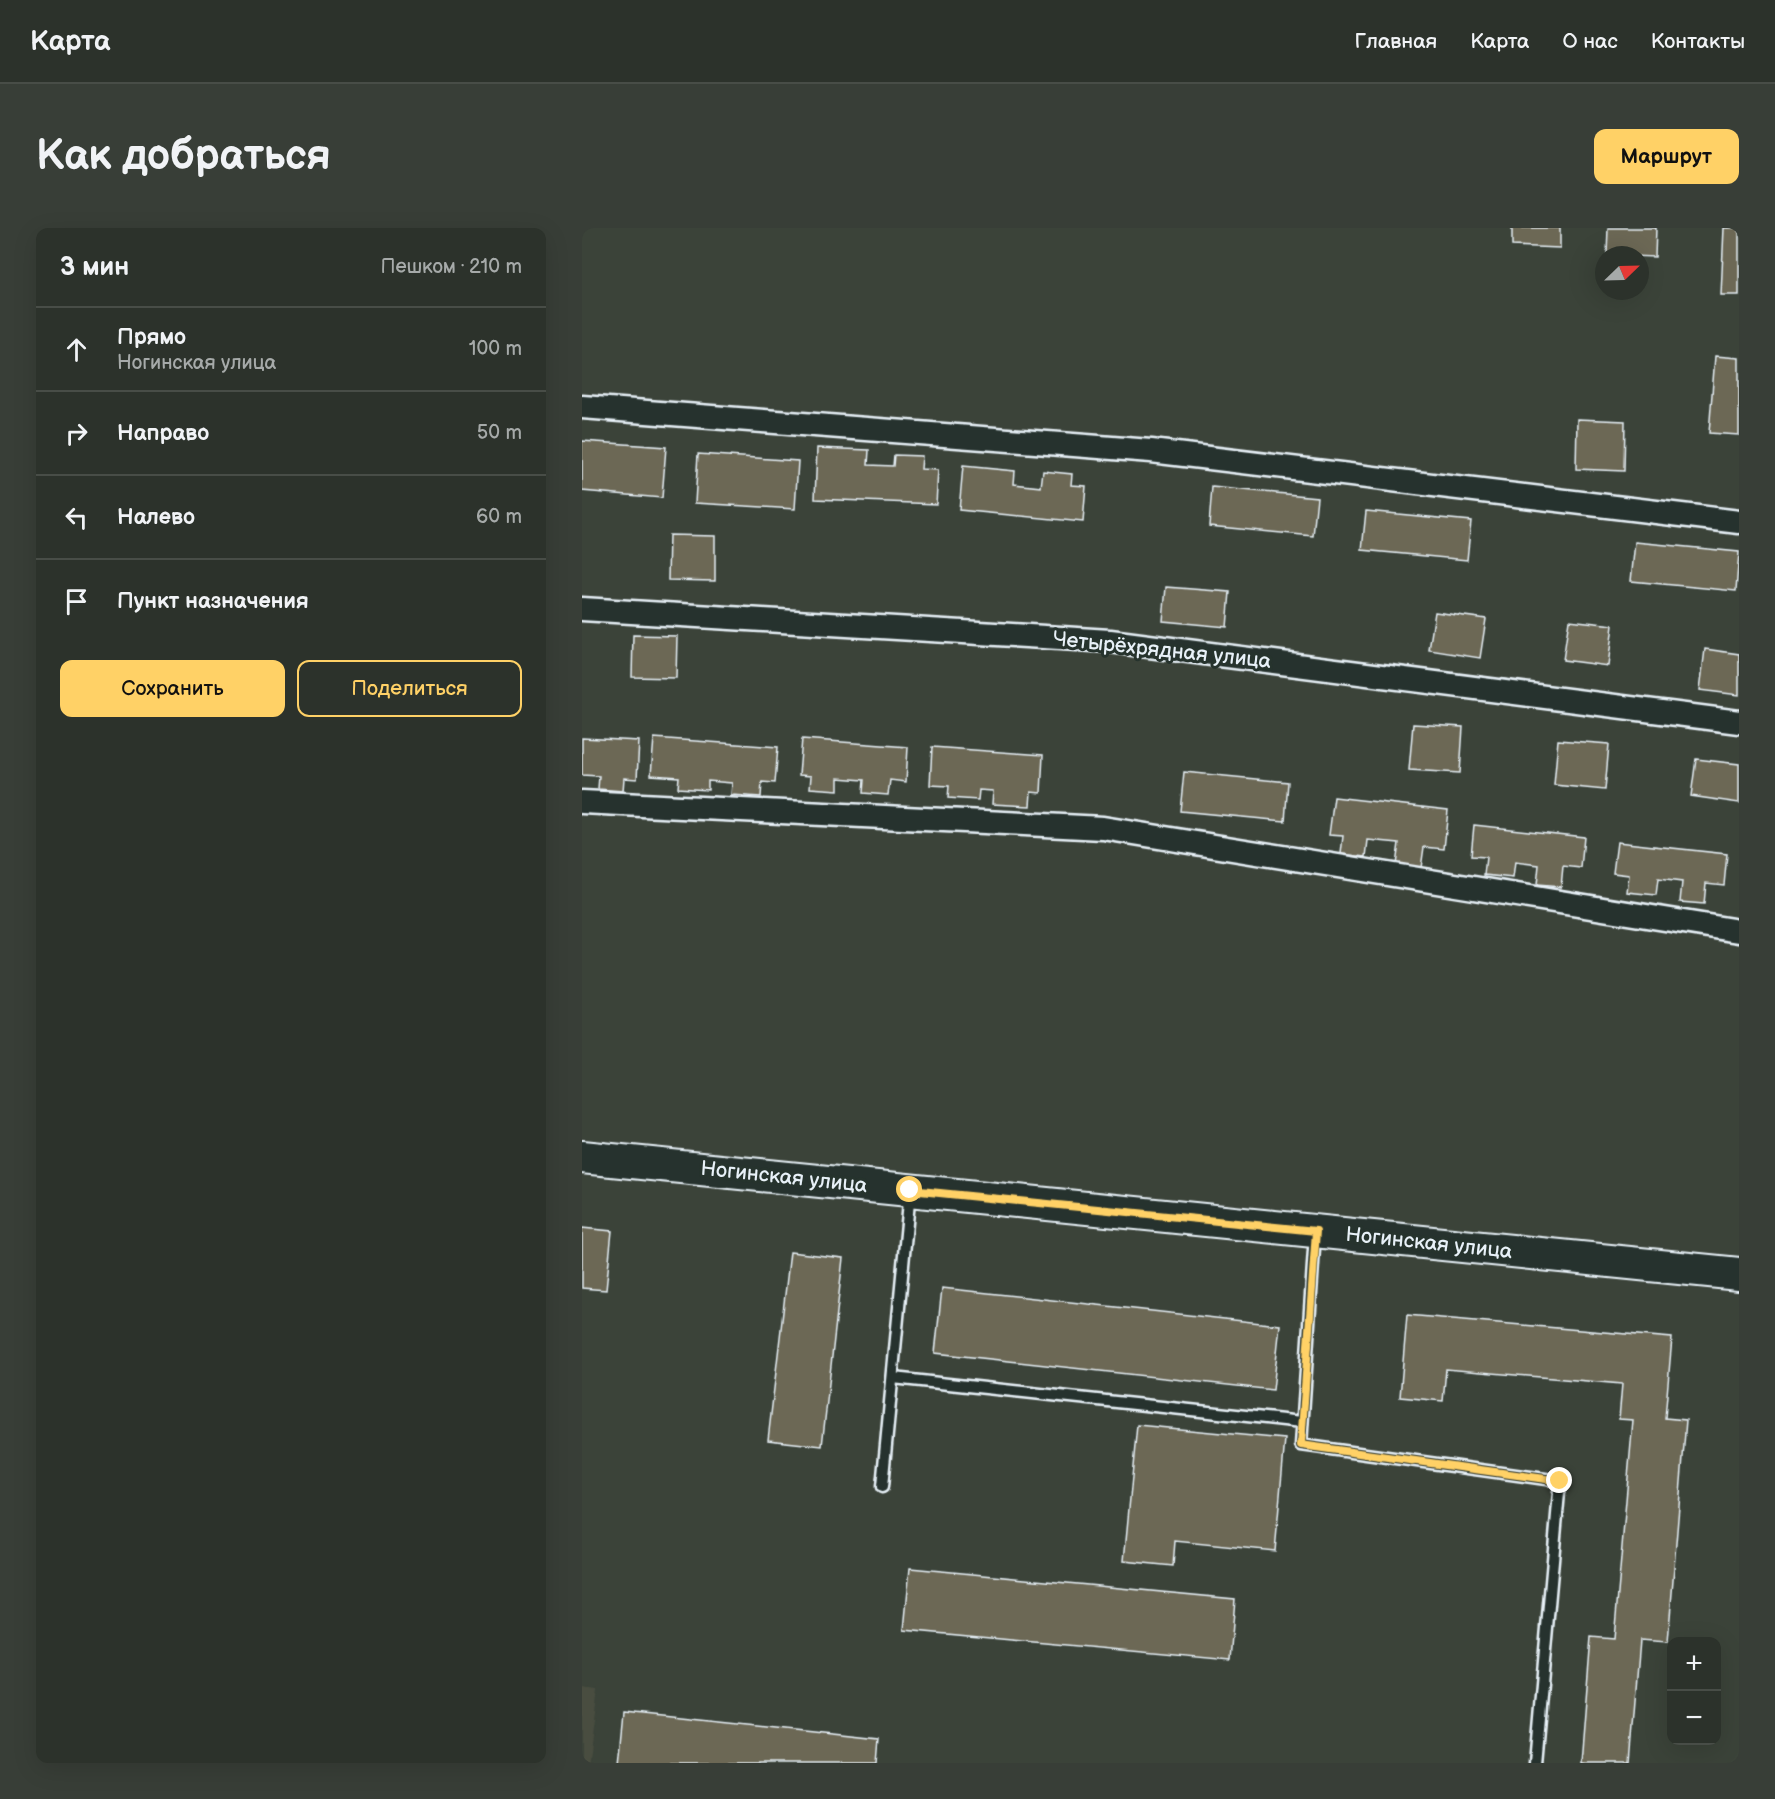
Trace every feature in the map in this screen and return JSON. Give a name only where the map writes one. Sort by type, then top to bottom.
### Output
[{"type":"street","points":[[582,407],[1151,452],[1739,522]]},
{"type":"street","name":"Четырёхрядная улица","points":[[582,609],[1110,641],[1739,722]]},
{"type":"street","points":[[582,802],[1103,828],[1739,930]]},
{"type":"street","name":"Ногинская улица","points":[[582,1157],[1739,1275]]},
{"type":"lane","points":[[882,1487],[910,1190]]},
{"type":"lane","points":[[1316,1231],[1301,1445],[1560,1481],[1535,1763]]},
{"type":"lane","points":[[893,1378],[1302,1422]]},
{"type":"shaded area","points":[[582,1688],[598,1690],[588,1763],[582,1763]]},
{"type":"building","points":[[1512,228],[1560,228],[1560,248],[1512,246]]},
{"type":"building","points":[[1608,228],[1656,228],[1655,257],[1649,257],[1649,246],[1607,246]]},
{"type":"building","points":[[1724,228],[1739,228],[1739,295],[1721,295]]},
{"type":"building","points":[[1715,356],[1739,358],[1739,435],[1709,433]]},
{"type":"building","points":[[1577,419],[1625,421],[1624,471],[1576,469]]},
{"type":"building","points":[[582,441],[666,447],[662,498],[582,491]]},
{"type":"building","points":[[817,448],[869,450],[868,465],[893,466],[894,455],[922,456],[921,469],[938,470],[936,504],[815,499]]},
{"type":"building","points":[[698,454],[798,461],[795,509],[695,503]]},
{"type":"building","points":[[963,466],[1015,471],[1014,484],[1041,487],[1043,471],[1072,474],[1071,485],[1086,486],[1083,522],[959,510]]},
{"type":"building","points":[[1212,487],[1317,497],[1313,536],[1209,526]]},
{"type":"building","points":[[1366,511],[1471,521],[1467,560],[1362,550]]},
{"type":"building","points":[[669,535],[715,536],[715,581],[668,580]]},
{"type":"building","points":[[1635,542],[1739,552],[1736,591],[1631,581]]},
{"type":"building","points":[[1166,587],[1230,592],[1227,627],[1163,621]]},
{"type":"building","points":[[1435,612],[1486,619],[1480,658],[1429,650]]},
{"type":"building","points":[[1569,620],[1613,625],[1608,666],[1563,660]]},
{"type":"building","points":[[633,635],[677,636],[676,678],[632,677]]},
{"type":"building","points":[[1705,649],[1739,654],[1739,695],[1700,690]]},
{"type":"building","points":[[1413,724],[1463,727],[1460,773],[1409,770]]},
{"type":"building","points":[[582,738],[639,741],[637,779],[624,778],[623,791],[598,789],[599,776],[582,775]]},
{"type":"building","points":[[654,738],[778,747],[775,783],[762,782],[761,797],[731,795],[732,783],[708,781],[708,790],[678,788],[679,777],[651,775]]},
{"type":"building","points":[[802,739],[908,747],[906,782],[890,780],[888,795],[863,793],[864,780],[838,778],[838,790],[810,788],[811,776],[799,775]]},
{"type":"building","points":[[1558,740],[1609,744],[1605,790],[1554,785]]},
{"type":"building","points":[[932,747],[1043,755],[1041,793],[1031,792],[1030,806],[992,804],[993,791],[979,790],[978,800],[948,798],[949,786],[930,785]]},
{"type":"building","points":[[1696,759],[1739,764],[1739,803],[1691,796]]},
{"type":"building","points":[[1184,772],[1288,782],[1285,821],[1180,811]]},
{"type":"building","points":[[1334,797],[1448,810],[1444,849],[1424,847],[1421,868],[1396,865],[1399,843],[1368,840],[1366,857],[1341,854],[1343,836],[1329,835]]},
{"type":"building","points":[[1474,825],[1584,837],[1581,868],[1563,866],[1561,887],[1537,885],[1539,865],[1515,862],[1513,878],[1484,875],[1486,857],[1471,856]]},
{"type":"building","points":[[1617,842],[1727,854],[1724,885],[1706,883],[1704,904],[1680,902],[1682,882],[1658,879],[1656,895],[1627,892],[1629,875],[1613,873]]},
{"type":"building","points":[[582,1228],[612,1231],[606,1290],[582,1288]]},
{"type":"building","points":[[790,1252],[843,1258],[822,1446],[768,1440]]},
{"type":"building","points":[[942,1288],[1280,1325],[1273,1390],[935,1353]]},
{"type":"building","points":[[1407,1315],[1672,1338],[1665,1418],[1686,1420],[1668,1637],[1667,1642],[1640,1640],[1630,1763],[1581,1763],[1591,1637],[1614,1639],[1633,1420],[1619,1419],[1622,1384],[1446,1369],[1443,1401],[1400,1397]]},
{"type":"building","points":[[1137,1425],[1285,1439],[1275,1551],[1175,1541],[1173,1566],[1124,1561]]},
{"type":"building","points":[[910,1568],[1235,1599],[1230,1660],[904,1630]]},
{"type":"building","points":[[624,1712],[879,1739],[877,1763],[619,1763]]},
{"type":"route","points":[[910,1190],[1316,1231],[1301,1445],[1560,1481]]}]
